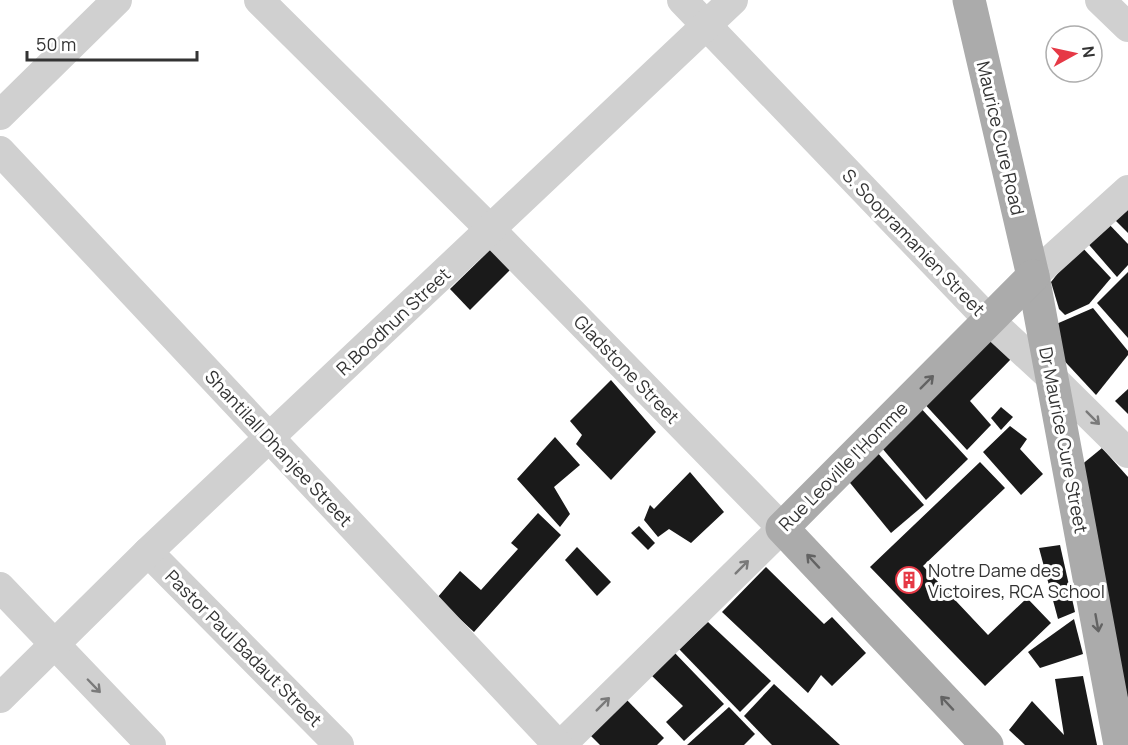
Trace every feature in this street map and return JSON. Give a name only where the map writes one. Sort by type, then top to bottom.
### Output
[{"type":"main road","name":"Maurice Cure Road","points":[[969,0],[1033,276]]},
{"type":"main road","name":"Rue Leoville l'Homme","points":[[782,528],[1033,276]]},
{"type":"main road","name":"Dr Maurice Cure Street","points":[[1033,276],[1120,745]]},
{"type":"main road","name":"Gladstone Street","points":[[782,528],[987,745]]},
{"type":"street","points":[[0,115],[117,0]]},
{"type":"street","name":"Gladstone Street","points":[[259,0],[491,230],[782,528]]},
{"type":"street","name":"S. Soopramanien Street","points":[[682,0],[989,320],[1128,453]]},
{"type":"street","name":"R.Boodhun Street","points":[[0,698],[148,552],[732,0]]},
{"type":"street","points":[[1100,0],[1128,27]]},
{"type":"street","name":"Shantilall Dhanjee Street","points":[[0,151],[559,745]]},
{"type":"street","name":"Rue Leoville l'Homme","points":[[1033,276],[1128,190]]},
{"type":"street","name":"Rue Leoville l'Homme","points":[[559,745],[782,528]]},
{"type":"street","name":"Pastor Paul Badaut Street","points":[[148,552],[339,745]]},
{"type":"street","points":[[0,587],[151,745]]},
{"type":"building","points":[[1128,204],[1128,233],[1112,217]]},
{"type":"building","points":[[1105,220],[1128,244],[1128,265],[1117,277],[1084,239]]},
{"type":"building","points":[[1080,245],[1111,278],[1089,304],[1065,315],[1059,309],[1051,282]]},
{"type":"building","points":[[491,249],[511,269],[470,310],[450,289]]},
{"type":"building","points":[[1128,272],[1128,338],[1097,303]]},
{"type":"building","points":[[1093,308],[1128,351],[1128,355],[1096,395],[1057,353],[1054,325]]},
{"type":"building","points":[[985,330],[1011,359],[970,401],[991,425],[967,450],[920,399]]},
{"type":"building","points":[[611,380],[656,432],[611,480],[576,444],[582,435],[570,421]]},
{"type":"building","points":[[1128,389],[1128,414],[1115,401]]},
{"type":"building","points":[[917,404],[968,459],[926,500],[876,441]]},
{"type":"building","points":[[1001,407],[1013,417],[1001,430],[991,418]]},
{"type":"building","points":[[1010,426],[1027,439],[1020,449],[1043,474],[1021,495],[983,452]]},
{"type":"building","points":[[555,437],[580,465],[554,487],[570,514],[560,527],[517,479]]},
{"type":"building","points":[[1102,448],[1128,477],[1128,701],[1080,466]]},
{"type":"building","points":[[876,451],[924,505],[891,533],[846,478]]},
{"type":"building","name":"Notre Dame des Victoires, RCA School","points":[[980,462],[1005,488],[923,566],[988,635],[1027,598],[1051,623],[985,686],[870,567]]},
{"type":"building","points":[[690,472],[724,512],[691,543],[669,529],[658,537],[644,520],[650,505],[654,509]]},
{"type":"building","points":[[538,513],[561,535],[474,632],[437,598],[460,571],[481,590],[518,549],[511,543]]},
{"type":"building","points":[[639,526],[655,543],[648,550],[631,533]]},
{"type":"building","points":[[1060,545],[1075,612],[1058,619],[1039,548]]},
{"type":"building","points":[[577,547],[611,582],[597,596],[565,560]]},
{"type":"building","points":[[766,567],[824,624],[832,617],[866,653],[832,686],[821,675],[808,693],[722,612]]},
{"type":"building","points":[[1074,619],[1083,654],[1040,668],[1028,652]]},
{"type":"building","points":[[708,622],[771,681],[740,712],[679,649]]},
{"type":"building","points":[[672,650],[724,704],[684,741],[666,722],[683,706],[649,673]]},
{"type":"building","points":[[1083,676],[1097,745],[1025,745],[1009,730],[1032,701],[1064,735],[1055,679]]},
{"type":"building","points":[[774,684],[840,745],[772,745],[744,716]]},
{"type":"building","points":[[624,697],[664,738],[657,745],[600,745],[588,733]]},
{"type":"building","points":[[729,707],[755,734],[744,745],[687,745]]},
{"type":"place","name":"Notre Dame des Victoires, RCA School","points":[[909,580]]}]
